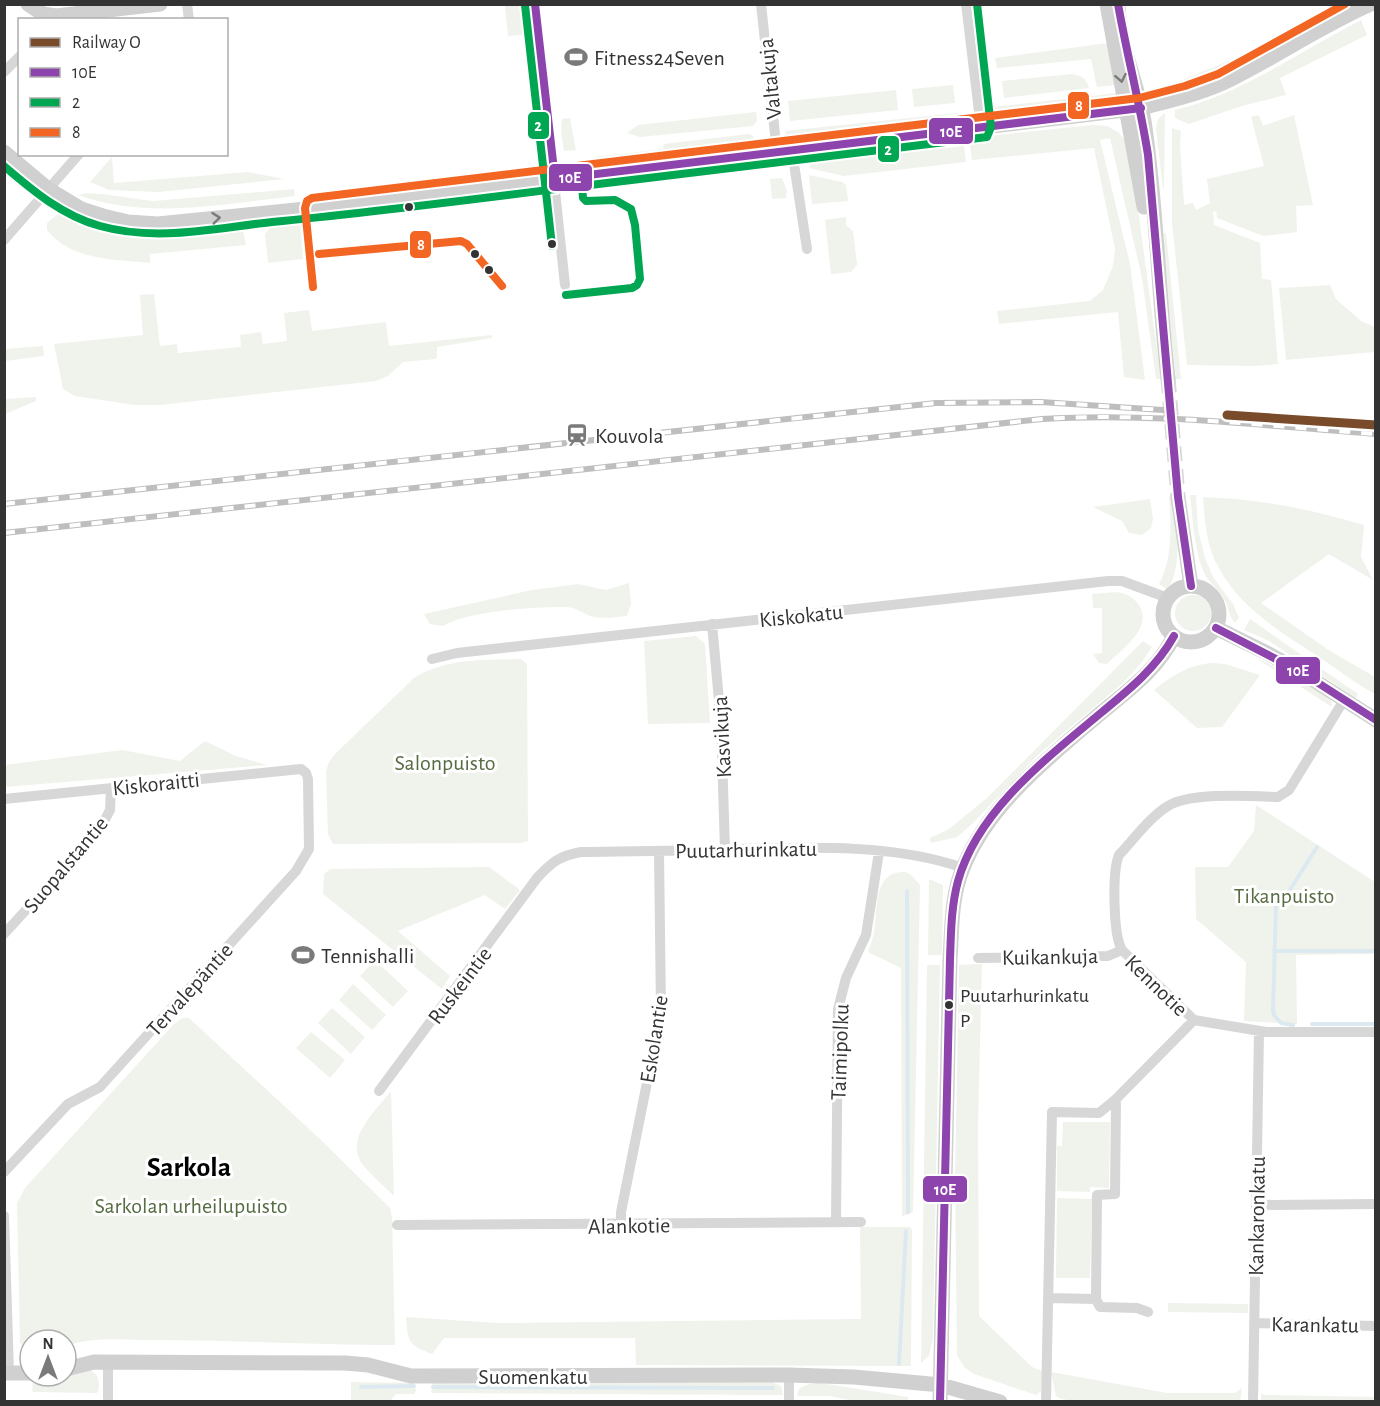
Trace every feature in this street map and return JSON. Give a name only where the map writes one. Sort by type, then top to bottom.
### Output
[{"type":"street","points":[[28,4],[43,14],[160,4]]},
{"type":"street","points":[[535,4],[565,285]]},
{"type":"street","name":"Valtakuja","points":[[761,4],[784,152],[807,249]]},
{"type":"street","points":[[966,4],[981,128]]},
{"type":"street","points":[[1107,4],[1151,184],[1168,378]]},
{"type":"street","points":[[1118,4],[1134,109]]},
{"type":"street","points":[[4,153],[48,189],[81,209],[128,222],[158,224],[307,208],[1134,109],[1206,90],[1225,82],[1371,4]]},
{"type":"street","points":[[4,72],[18,58]]},
{"type":"street","points":[[4,240],[77,156]]},
{"type":"street","points":[[1178,497],[1191,586]]},
{"type":"street","name":"Kiskokatu","points":[[432,659],[457,653],[1108,581],[1122,580],[1168,598]]},
{"type":"street","points":[[1191,586],[1207,590],[1218,603],[1220,612],[1216,628],[1210,635],[1192,642],[1182,641],[1174,636],[1164,622],[1165,605],[1168,598],[1175,591],[1191,586]]},
{"type":"street","name":"Kasvikuja","points":[[712,624],[721,722],[725,850]]},
{"type":"street","points":[[1216,628],[1267,652],[1376,720]]},
{"type":"street","points":[[940,1401],[950,959],[954,904],[963,868],[993,818],[1027,779],[1144,677],[1166,651],[1174,636]]},
{"type":"street","name":"Kennotie","points":[[1344,700],[1289,790],[1283,794],[1278,797],[1188,799],[1167,806],[1158,814],[1116,861],[1116,937],[1122,951],[1194,1020],[1259,1031],[1376,1032]]},
{"type":"street","name":"Kiskoraitti","points":[[4,799],[292,769],[301,769],[306,773]]},
{"type":"street","name":"Tervalepäntie","points":[[4,1172],[68,1104],[100,1087],[303,861],[309,849],[306,773]]},
{"type":"street","name":"Suopalstantie","points":[[4,934],[99,829],[110,810],[111,788]]},
{"type":"street","name":"Puutarhurinkatu","points":[[537,878],[560,857],[581,852],[854,849],[938,860],[963,868]]},
{"type":"street","name":"Eskolantie","points":[[621,1225],[621,1212],[661,1013],[658,851]]},
{"type":"street","name":"Taimipolku","points":[[836,1222],[838,1009],[846,978],[866,935],[879,852]]},
{"type":"street","name":"Ruskeintie","points":[[380,1091],[537,878]]},
{"type":"street","name":"Kuikankuja","points":[[978,958],[1108,956],[1122,951]]},
{"type":"street","points":[[1046,1401],[1052,1112],[1099,1113],[1116,1099],[1194,1020]]},
{"type":"street","name":"Kankaronkatu","points":[[1253,1401],[1259,1031]]},
{"type":"street","points":[[1116,1099],[1115,1194],[1098,1195],[1096,1299],[1100,1307],[1137,1308],[1148,1312]]},
{"type":"street","points":[[1256,1205],[1376,1204]]},
{"type":"street","points":[[4,1216],[7,1373]]},
{"type":"street","name":"Alankotie","points":[[396,1225],[861,1222]]},
{"type":"street","points":[[1048,1298],[1096,1299]]},
{"type":"street","name":"Karankatu","points":[[1254,1323],[1376,1326]]},
{"type":"street","points":[[108,1362],[108,1401]]},
{"type":"street","name":"Suomenkatu","points":[[78,1366],[108,1362],[345,1363],[368,1365],[401,1374],[423,1376],[789,1375],[854,1377],[941,1385],[1000,1401]]},
{"type":"street","points":[[789,1375],[789,1401]]},
{"type":"green space","points":[[527,5],[530,34],[508,36],[505,6]]},
{"type":"green space","points":[[1361,20],[1367,35],[1280,78],[1286,95],[1242,106],[1189,124],[1175,118],[1175,110],[1224,94],[1247,83]]},
{"type":"green space","points":[[1306,26],[1309,28],[1260,54],[1257,49]]},
{"type":"green space","points":[[1108,43],[1116,85],[1097,87],[1091,59],[997,68],[995,58]]},
{"type":"green space","points":[[1236,58],[1240,65],[1201,83],[1170,92],[1169,88],[1177,82]]},
{"type":"green space","points":[[1072,74],[1083,78],[1089,88],[1004,98],[1002,81]]},
{"type":"green space","points":[[953,85],[955,103],[914,107],[912,89]]},
{"type":"green space","points":[[896,90],[898,110],[790,121],[788,101]]},
{"type":"green space","points":[[1117,93],[1119,100],[1020,111],[1008,116],[1002,116],[993,107]]},
{"type":"green space","points":[[756,112],[757,121],[753,126],[640,137],[627,133],[638,125]]},
{"type":"green space","points":[[958,113],[959,121],[894,124],[797,140],[787,139],[785,131]]},
{"type":"green space","points":[[1165,113],[1163,189],[1156,129],[1158,119]]},
{"type":"green space","points":[[1259,115],[1263,126],[1294,115],[1313,205],[1296,206],[1297,232],[1263,236],[1217,218],[1216,211],[1213,212],[1214,225],[1260,243],[1262,279],[1271,280],[1278,364],[1187,365],[1172,222],[1172,128],[1181,131],[1184,205],[1193,203],[1196,210],[1210,203],[1207,179],[1264,166],[1251,117]]},
{"type":"green space","points":[[570,118],[576,150],[564,151],[562,119]]},
{"type":"green space","points":[[1092,125],[1107,126],[1118,132],[1125,140],[1134,180],[1161,379],[1156,379],[1142,278],[1110,138],[1100,140],[1130,264],[1145,380],[1124,377],[1118,312],[999,324],[997,311],[1090,301],[1103,290],[1113,266],[1115,249],[1094,148],[972,160],[969,138]]},
{"type":"green space","points":[[749,134],[753,136],[755,145],[590,162],[595,157],[663,149],[664,144]]},
{"type":"green space","points":[[963,139],[966,162],[844,176],[809,168],[811,160],[822,155]]},
{"type":"green space","points":[[112,157],[114,183],[248,172],[284,179],[159,192],[109,190],[90,182]]},
{"type":"green space","points":[[809,175],[842,182],[846,185],[848,201],[812,204]]},
{"type":"green space","points":[[782,178],[787,191],[786,198],[772,199],[770,179]]},
{"type":"green space","points":[[294,189],[295,196],[186,208],[131,207],[104,203],[78,195],[104,194],[154,201]]},
{"type":"green space","points":[[64,209],[78,216],[238,222],[243,229],[246,245],[150,254],[150,263],[94,257],[68,248],[47,230],[47,223]]},
{"type":"green space","points":[[846,217],[846,225],[853,231],[857,265],[851,272],[831,274],[825,220]]},
{"type":"green space","points":[[300,218],[303,259],[268,263],[265,234],[276,220]]},
{"type":"green space","points":[[1164,233],[1166,233],[1181,379],[1176,379],[1165,281]]},
{"type":"green space","points":[[1330,285],[1336,299],[1361,321],[1375,327],[1375,352],[1286,360],[1279,288]]},
{"type":"green space","points":[[154,294],[160,346],[177,344],[178,353],[241,347],[240,335],[261,332],[263,344],[287,341],[284,313],[309,310],[312,331],[386,322],[389,346],[492,335],[492,338],[437,347],[436,359],[403,362],[388,376],[376,381],[160,405],[134,405],[75,396],[63,389],[54,344],[143,335],[140,295]]},
{"type":"green space","points":[[43,346],[44,356],[5,361],[5,349]]},
{"type":"green space","points":[[36,397],[36,401],[5,414],[5,399]]},
{"type":"green space","points":[[1190,495],[1196,495],[1198,530],[1205,558],[1213,577],[1233,604],[1239,618],[1235,623],[1224,599],[1204,573],[1194,535]]},
{"type":"green space","points":[[1174,496],[1177,558],[1172,581],[1167,589],[1159,584],[1169,553],[1169,497]]},
{"type":"green space","points":[[1203,497],[1284,506],[1364,525],[1361,557],[1373,580],[1329,554],[1261,603],[1330,651],[1375,677],[1375,694],[1281,632],[1240,597],[1228,583],[1211,551]]},
{"type":"green space","points":[[1150,499],[1153,519],[1151,528],[1142,535],[1129,533],[1122,521],[1093,507]]},
{"type":"green space","points":[[629,583],[631,604],[627,616],[598,618],[568,607],[539,607],[485,613],[443,626],[430,624],[424,614],[532,590],[578,584],[606,590]]},
{"type":"green space","points":[[1117,592],[1130,596],[1138,604],[1143,615],[1142,623],[1139,631],[1120,652],[1107,664],[1099,663],[1093,654],[1102,653],[1102,608],[1093,608],[1092,594]]},
{"type":"green space","points":[[1193,595],[1206,600],[1211,613],[1206,626],[1193,631],[1180,626],[1175,613],[1180,600]]},
{"type":"green space","points":[[1250,619],[1358,694],[1356,698],[1269,641],[1244,630]]},
{"type":"green space","points":[[696,636],[705,644],[710,723],[648,724],[644,641]]},
{"type":"green space","points":[[1143,641],[1152,647],[1124,682],[1039,754],[957,837],[931,843],[930,838],[949,829],[988,797]]},
{"type":"green space","points":[[1254,657],[1297,677],[1331,699],[1332,707]]},
{"type":"green space","name":"Salonpuisto","points":[[521,659],[527,664],[528,841],[521,843],[333,844],[328,834],[326,771],[335,754],[414,678],[426,671],[466,661]]},
{"type":"green space","points":[[1212,663],[1225,664],[1260,675],[1222,727],[1197,728],[1154,690],[1181,672],[1195,666]]},
{"type":"green space","points":[[205,741],[236,756],[267,765],[5,787],[5,765],[122,750],[180,761]]},
{"type":"green space","name":"Tikanpuisto","points":[[1256,805],[1375,882],[1375,954],[1296,955],[1297,1024],[1244,1021],[1246,962],[1196,919],[1195,867],[1228,867],[1254,831]]},
{"type":"green space","points":[[489,867],[520,890],[505,909],[485,895],[398,931],[450,976],[442,989],[323,894],[324,874],[330,869]]},
{"type":"green space","points":[[906,872],[920,885],[913,1211],[902,1216],[901,968],[868,952],[874,935],[877,903],[882,884],[887,877],[895,873]]},
{"type":"green space","points":[[929,879],[943,885],[942,955],[928,955]]},
{"type":"green space","points":[[375,960],[408,991],[393,1007],[360,976]]},
{"type":"green space","points":[[982,964],[978,1125],[979,1316],[1032,1367],[1042,1371],[1041,1391],[1036,1395],[974,1374],[964,1367],[957,1355],[955,1181],[959,965]]},
{"type":"green space","points":[[927,965],[940,965],[933,1339],[929,1356],[921,1363]]},
{"type":"green space","points":[[353,984],[386,1015],[372,1030],[339,1000]]},
{"type":"green space","points":[[332,1008],[365,1037],[351,1054],[318,1023]]},
{"type":"green space","name":"Sarkolan urheilupuisto","points":[[182,1018],[189,1018],[321,1140],[390,1208],[395,1345],[109,1339],[78,1343],[78,1328],[20,1328],[17,1203],[25,1188],[174,1024]]},
{"type":"green space","points":[[311,1032],[345,1060],[330,1078],[296,1048]]},
{"type":"green space","points":[[391,1091],[394,1196],[363,1165],[358,1155],[357,1145],[359,1135],[370,1116]]},
{"type":"green space","points":[[1063,1122],[1110,1122],[1109,1188],[1090,1187],[1090,1192],[1057,1191],[1057,1146],[1062,1146]]},
{"type":"green space","points":[[1057,1198],[1092,1199],[1090,1278],[1056,1278]]},
{"type":"green space","points":[[860,1227],[910,1227],[912,1230],[911,1366],[636,1365],[635,1338],[444,1338],[432,1354],[418,1348],[409,1337],[406,1317],[497,1323],[861,1319]]},
{"type":"green space","points":[[1168,1303],[1248,1304],[1248,1313],[1168,1312]]},
{"type":"green space","points":[[90,1370],[95,1374],[99,1387],[97,1393],[32,1391],[32,1388],[78,1388],[78,1373]]},
{"type":"green space","points":[[1051,1372],[1167,1393],[1235,1393],[1242,1388],[1240,1402],[1068,1401],[1056,1396]]},
{"type":"green space","points":[[351,1382],[414,1383],[416,1391],[414,1394],[396,1394],[390,1401],[351,1401]]},
{"type":"green space","points":[[772,1382],[781,1386],[783,1395],[431,1392],[433,1383]]},
{"type":"green space","points":[[821,1383],[908,1397],[908,1401],[854,1401],[829,1396],[797,1396],[802,1387]]},
{"type":"green space","points":[[1261,1393],[1264,1395],[1375,1397],[1375,1401],[1261,1401]]},
{"type":"waterway","points":[[1293,1025],[1281,1023],[1273,1010],[1276,904],[1286,896],[1317,847]]},
{"type":"waterway","points":[[907,891],[908,1212]]},
{"type":"waterway","points":[[1274,951],[1376,951]]},
{"type":"waterway","points":[[1312,1024],[1376,1024]]},
{"type":"waterway","points":[[899,1364],[906,1231]]},
{"type":"waterway","points":[[361,1387],[414,1386]]},
{"type":"waterway","points":[[433,1387],[773,1388]]},
{"type":"tunnel","points":[[1168,378],[1178,497]]},
{"type":"railway","points":[[4,504],[936,403],[1041,402],[1163,410]]},
{"type":"railway","points":[[4,533],[1042,419],[1125,417],[1376,434]]},
{"type":"rail line","name":"O","points":[[1227,415],[1376,425]]},
{"type":"transit line","name":"10E","points":[[535,4],[555,179],[1141,108]]},
{"type":"transit line","name":"2","points":[[566,295],[632,288],[640,279],[635,225],[631,209],[615,200],[586,201],[583,198],[582,186],[987,137],[991,127],[977,4]]},
{"type":"transit line","name":"10E","points":[[1118,4],[1148,155],[1178,497],[1191,586]]},
{"type":"transit line","name":"8","points":[[313,287],[305,208],[307,201],[312,198],[1139,98],[1185,86],[1218,74],[1345,4]]},
{"type":"transit line","name":"2","points":[[525,5],[552,246]]},
{"type":"transit line","name":"2","points":[[4,166],[37,193],[73,216],[100,226],[143,233],[208,230],[556,189]]},
{"type":"transit line","name":"8","points":[[319,254],[461,241],[467,244],[502,286]]},
{"type":"transit line","name":"10E","points":[[1216,628],[1301,672],[1376,720]]},
{"type":"transit line","name":"10E","points":[[940,1402],[951,930],[958,881],[981,831],[998,808],[1038,767],[1142,677],[1167,648],[1174,636]]},
{"type":"place","name":"Fitness24Seven","points":[[576,57]]},
{"type":"place","name":"Kouvola","points":[[577,435]]},
{"type":"place","name":"Tennishalli","points":[[303,955]]},
{"type":"place","name":"Puutarhurinkatu P","points":[[949,1005]]},
{"type":"district","name":"Sarkola","points":[[189,1166]]}]
